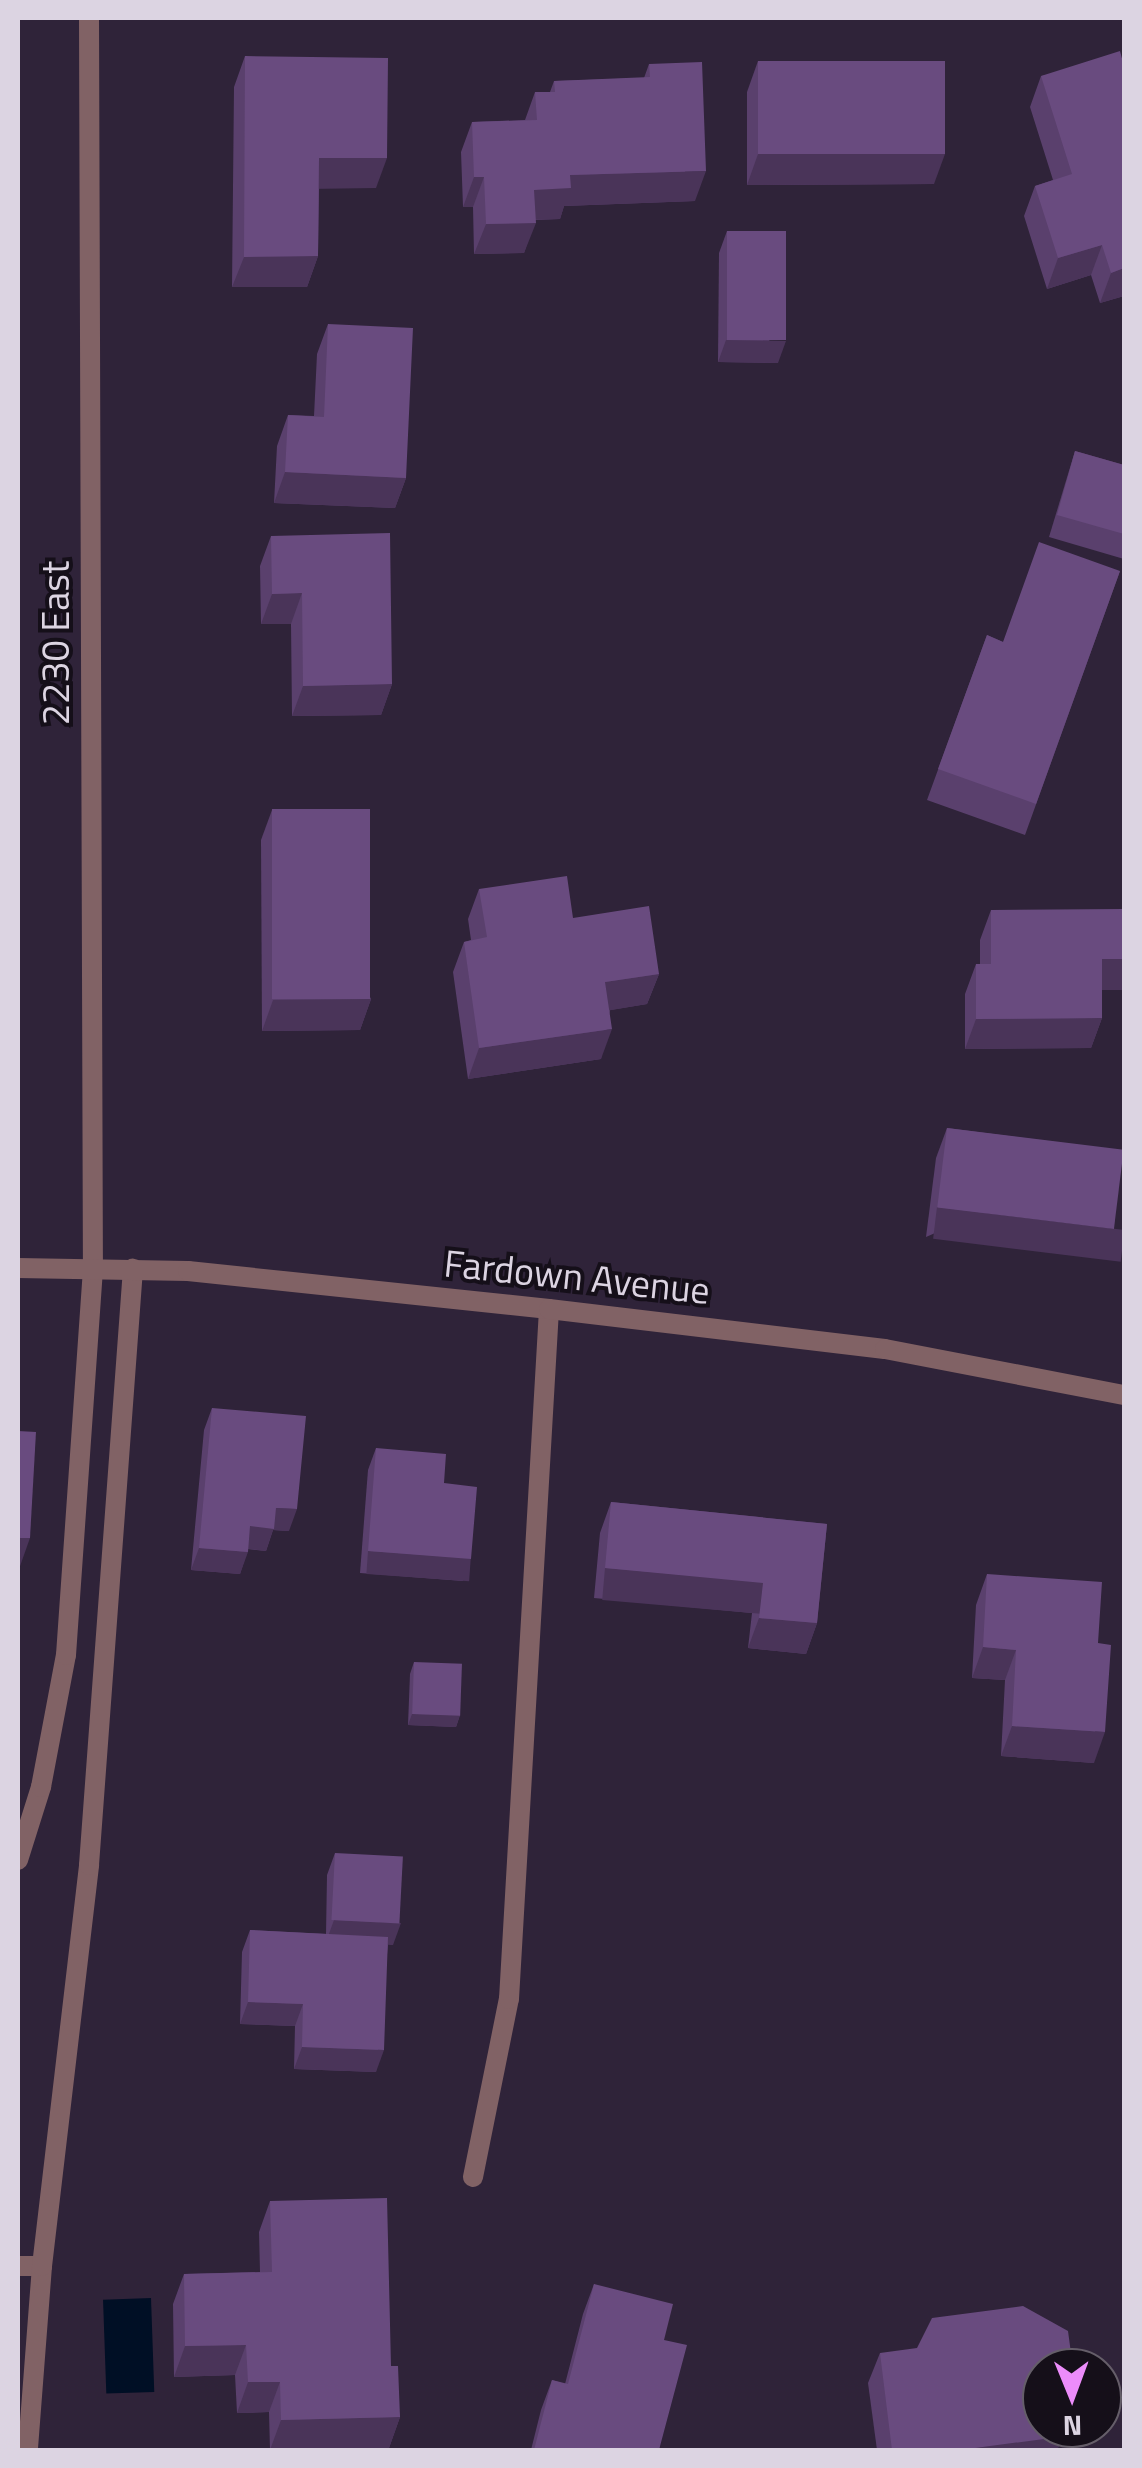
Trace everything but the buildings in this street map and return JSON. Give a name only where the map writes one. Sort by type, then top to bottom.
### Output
[{"type":"street","name":"2230 East","points":[[18,1860],[41,1787],[66,1655],[93,1269],[89,18]]},
{"type":"street","name":"Fardown Avenue","points":[[18,1268],[133,1269],[549,1308],[885,1348],[1124,1395]]},
{"type":"street","points":[[28,2450],[42,2266],[89,1865],[133,1269]]},
{"type":"street","points":[[473,2178],[509,1999],[549,1308]]},
{"type":"street","points":[[18,2266],[42,2266]]},
{"type":"water","points":[[151,2298],[154,2392],[106,2394],[103,2300]]}]
